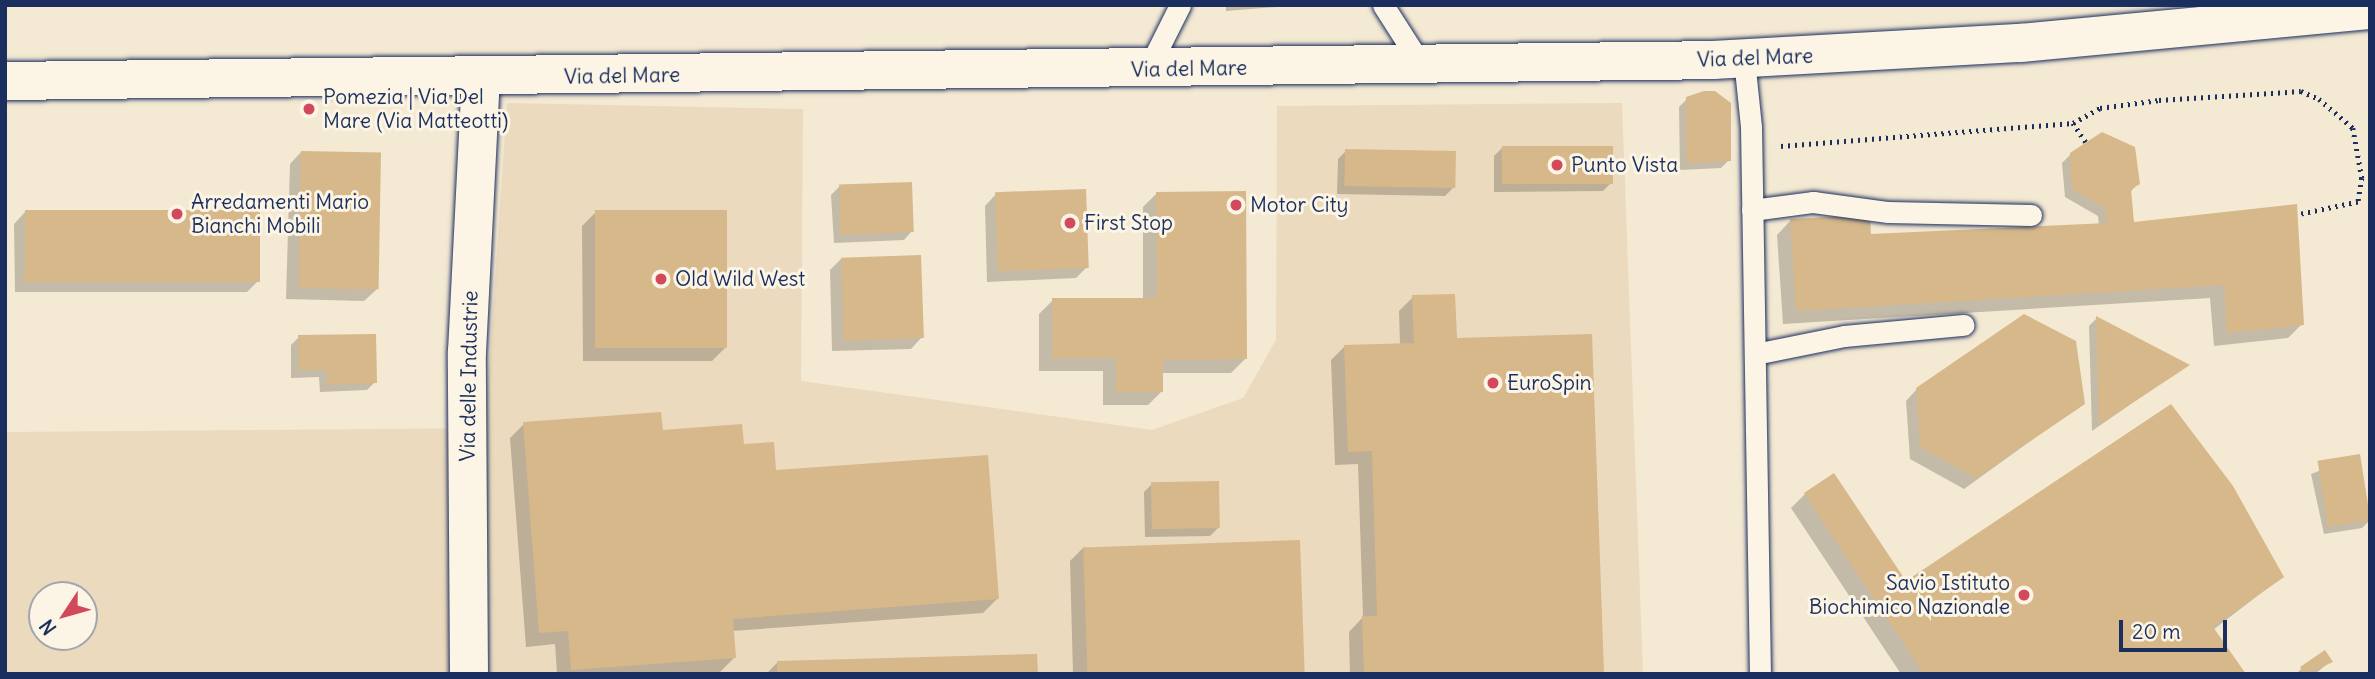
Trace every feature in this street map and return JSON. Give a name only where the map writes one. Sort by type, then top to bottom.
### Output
[{"type":"main road","name":"Via del Mare","points":[[5,81],[481,78],[1422,66],[1744,59],[2021,43],[2370,10]]},
{"type":"main road","name":"Via delle Industrie","points":[[469,674],[467,352],[481,78]]},
{"type":"lane","points":[[1148,69],[1180,5]]},
{"type":"lane","points":[[1383,5],[1422,66]]},
{"type":"lane","points":[[1744,59],[1751,127],[1760,674]]},
{"type":"lane","points":[[1752,210],[1813,202],[1888,212],[2031,215]]},
{"type":"lane","points":[[1755,354],[1844,336],[1963,325]]},
{"type":"path","points":[[1751,127],[1769,145],[1817,146],[2073,122],[2100,108],[2159,100],[2301,91],[2319,99],[2353,128],[2362,178],[2358,202],[2297,215]]},
{"type":"path","points":[[2073,122],[2086,142]]},
{"type":"shaded area","points":[[507,103],[803,109],[801,381],[1152,430],[1243,398],[1276,340],[1277,106],[1622,103],[1643,674],[5,674],[5,432],[485,428]]},
{"type":"building","points":[[1229,5],[1260,5],[1260,8],[1229,8]]},
{"type":"building","points":[[1704,91],[1715,91],[1731,103],[1731,161],[1687,163],[1686,97]]},
{"type":"building","points":[[2102,132],[2135,147],[2140,184],[2131,189],[2134,222],[2297,204],[2304,325],[2227,333],[2224,285],[1796,311],[1790,219],[1870,215],[1871,234],[2107,223],[2105,208],[2072,189],[2070,153]]},
{"type":"building","name":"Punto Vista","points":[[1502,146],[1613,146],[1613,184],[1502,184]]},
{"type":"building","points":[[1345,149],[1456,151],[1455,188],[1344,186]]},
{"type":"building","points":[[301,151],[381,152],[379,289],[299,288]]},
{"type":"building","points":[[912,182],[914,232],[841,235],[839,185]]},
{"type":"building","points":[[1086,189],[1089,268],[998,271],[995,192]]},
{"type":"building","points":[[1246,191],[1247,359],[1163,360],[1163,392],[1116,392],[1116,358],[1052,358],[1052,298],[1157,298],[1156,192]]},
{"type":"building","points":[[25,210],[260,210],[260,282],[25,282]]},
{"type":"building","name":"Old Wild West","points":[[595,210],[727,210],[727,348],[595,348]]},
{"type":"building","points":[[921,255],[924,338],[844,341],[841,258]]},
{"type":"building","points":[[1455,294],[1457,338],[1592,334],[1604,674],[1364,674],[1362,616],[1377,616],[1372,451],[1348,452],[1344,345],[1414,343],[1412,295]]},
{"type":"building","points":[[2024,314],[2076,341],[2085,404],[1976,478],[1920,447],[1916,388]]},
{"type":"building","points":[[2096,316],[2190,365],[2099,425]]},
{"type":"building","points":[[376,334],[377,383],[327,385],[327,370],[299,370],[298,335]]},
{"type":"building","points":[[2171,404],[2233,486],[2284,577],[2213,627],[2246,674],[1924,674],[1804,493],[1834,473],[1906,581]]},
{"type":"building","points":[[661,412],[663,430],[742,424],[744,444],[774,442],[776,470],[988,455],[999,599],[733,619],[736,658],[571,670],[568,631],[539,633],[523,422]]},
{"type":"building","points":[[2360,454],[2370,520],[2328,527],[2318,461]]},
{"type":"building","points":[[1219,481],[1220,528],[1152,529],[1151,482]]},
{"type":"building","points":[[1300,540],[1305,674],[1088,674],[1083,548]]},
{"type":"building","points":[[2325,650],[2333,662],[2305,674],[2300,667]]},
{"type":"building","points":[[1037,654],[1038,674],[777,674],[777,661]]},
{"type":"place","name":"Pomezia | Via Del Mare (Via Matteotti)","points":[[309,109]]},
{"type":"place","name":"Punto Vista","points":[[1557,165]]},
{"type":"place","name":"Motor City","points":[[1236,205]]},
{"type":"place","name":"Arredamenti Mario Bianchi Mobili","points":[[177,214]]},
{"type":"place","name":"First Stop","points":[[1070,223]]},
{"type":"place","name":"Old Wild West","points":[[661,279]]},
{"type":"place","name":"EuroSpin","points":[[1493,383]]},
{"type":"place","name":"Savio Istituto Biochimico Nazionale","points":[[2024,595]]}]
